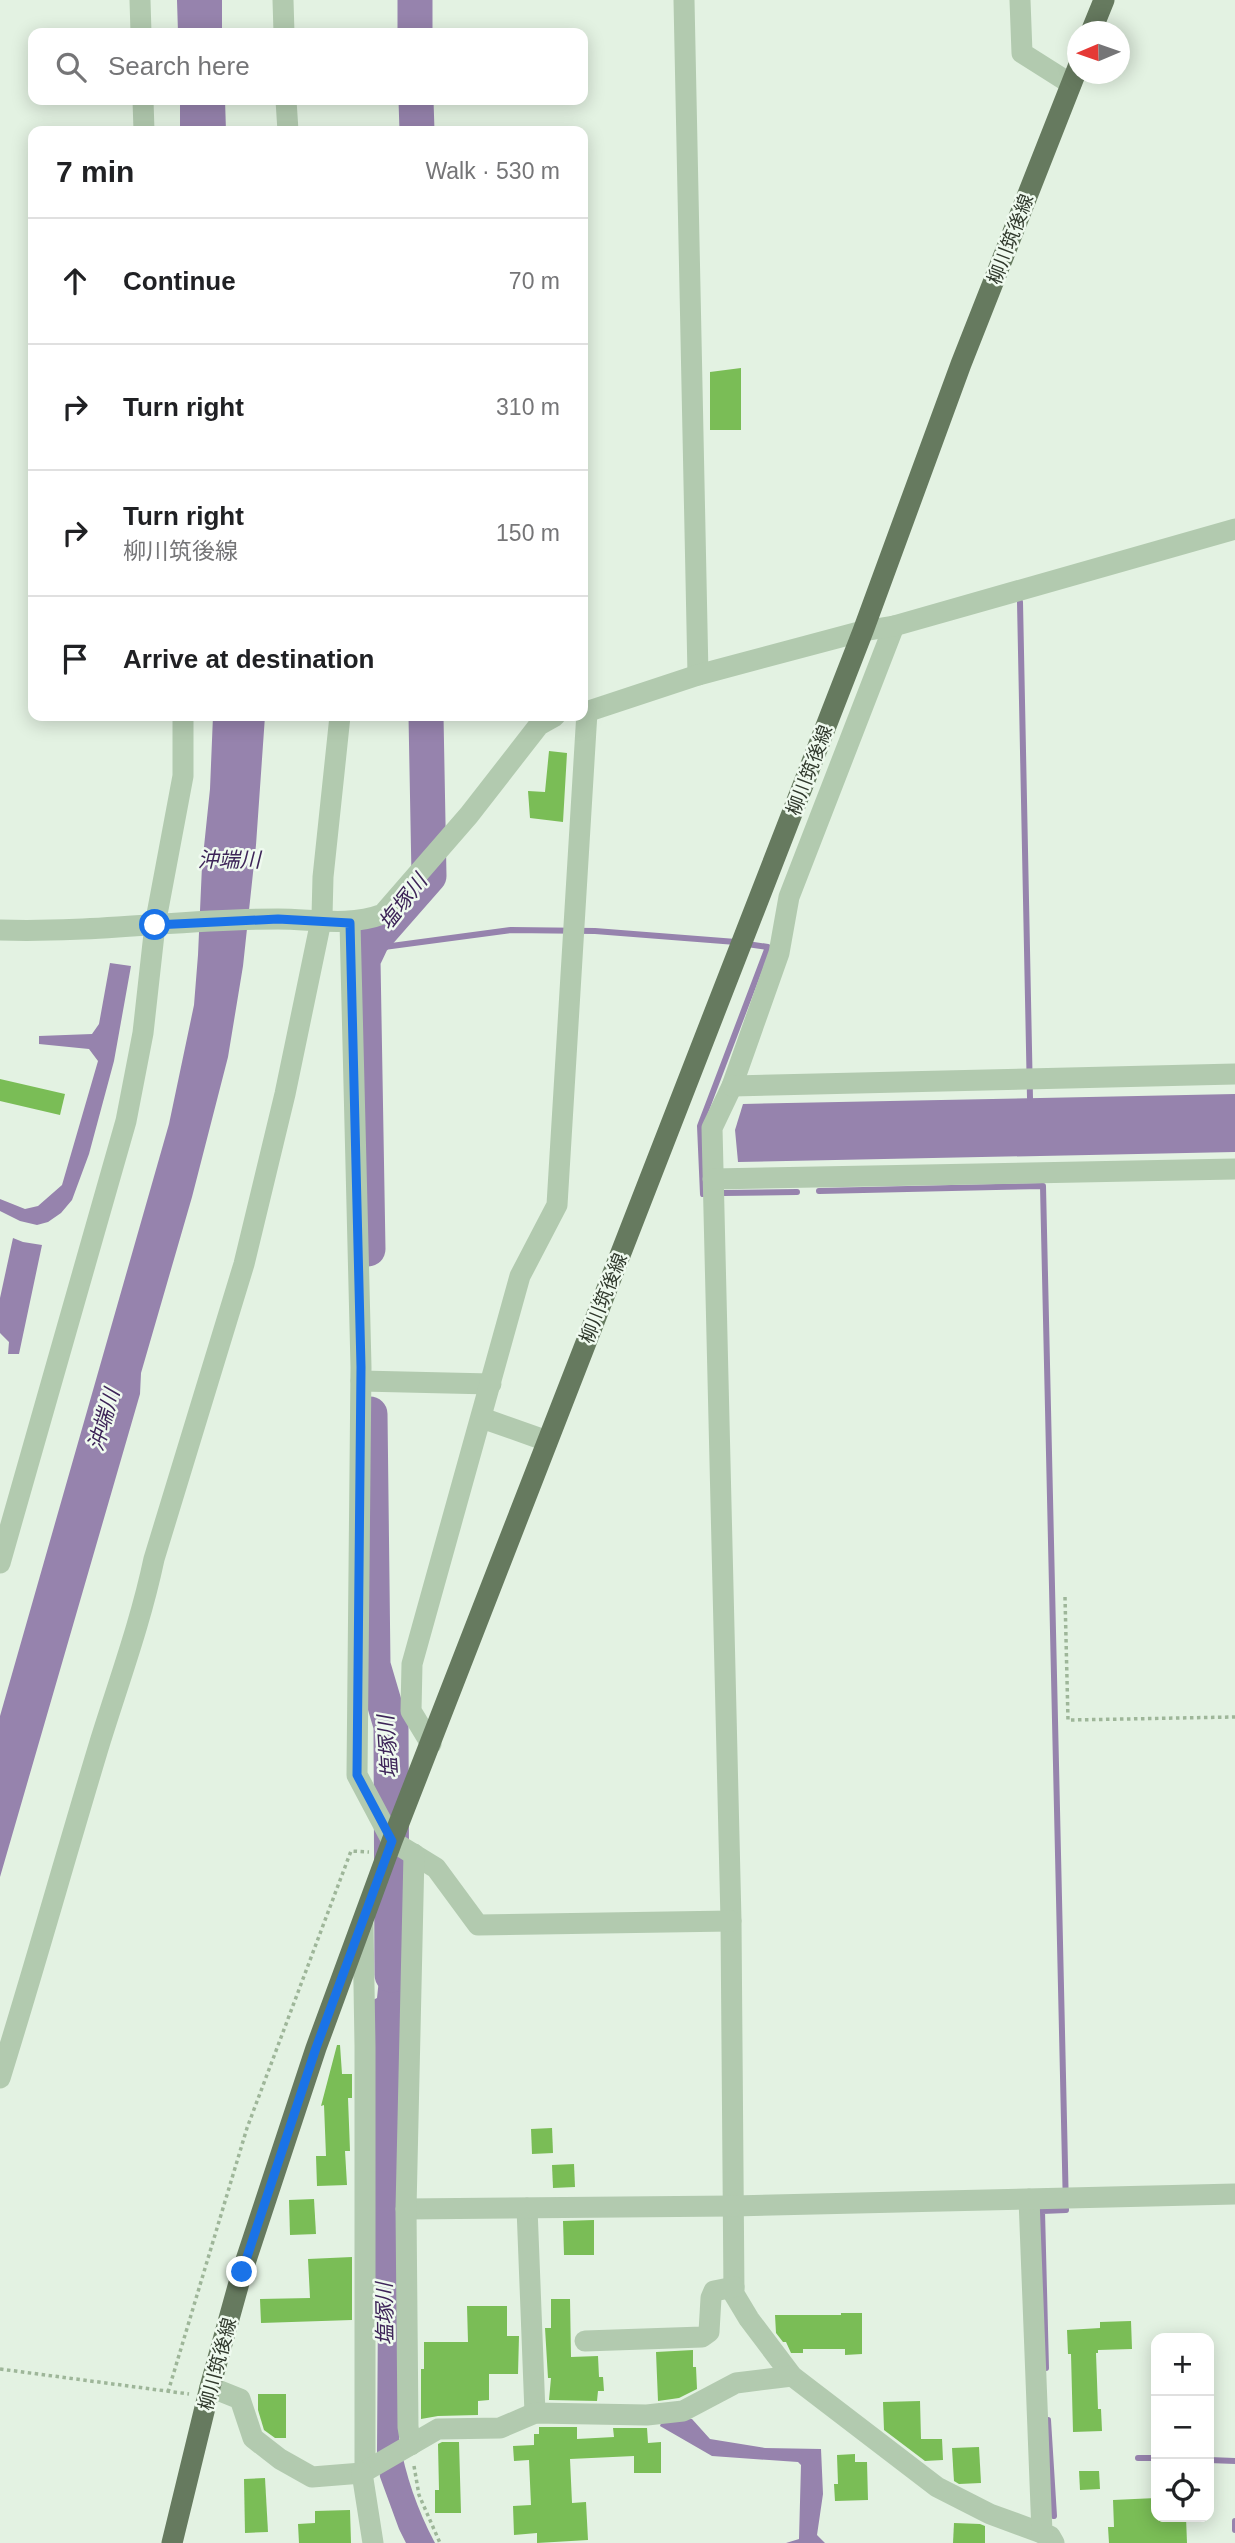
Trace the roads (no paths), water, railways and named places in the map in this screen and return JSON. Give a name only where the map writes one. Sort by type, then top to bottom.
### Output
[{"type":"main road","points":[[1095,21],[1104,0]]},
{"type":"main road","name":"柳川筑後線","points":[[172,2543],[209,2391],[270,2182],[390,1847],[863,631],[961,364],[1071,84]]},
{"type":"street","points":[[140,0],[141,28]]},
{"type":"street","points":[[283,0],[284,28]]},
{"type":"street","points":[[684,0],[698,675]]},
{"type":"street","points":[[1020,0],[1022,53],[1067,73]]},
{"type":"street","points":[[143,105],[144,126]]},
{"type":"street","points":[[286,105],[288,126]]},
{"type":"street","points":[[588,712],[698,675],[863,631],[894,626],[1235,529]]},
{"type":"street","points":[[894,626],[789,897],[779,953],[732,1086],[712,1128],[731,1921],[734,2294],[749,2319],[792,2376],[937,2487],[990,2514],[1048,2538],[1030,2199]]},
{"type":"street","points":[[0,1563],[126,1121],[143,1033],[155,925],[183,776],[183,721]]},
{"type":"street","points":[[0,2078],[244,1264],[285,1094],[320,921],[340,721]]},
{"type":"street","points":[[0,930],[50,932],[278,919],[350,923],[383,914],[469,815],[539,725],[546,721]]},
{"type":"street","points":[[431,1744],[411,1711],[412,1664],[520,1276],[558,1205],[585,721]]},
{"type":"street","points":[[350,923],[361,1381],[357,1775],[390,1847],[414,1854],[436,1868],[478,1925],[731,1921]]},
{"type":"street","points":[[732,1086],[1235,1074]]},
{"type":"street","points":[[713,1179],[1235,1169]]},
{"type":"street","points":[[361,1381],[491,1384]]},
{"type":"street","points":[[482,1418],[547,1441]]},
{"type":"street","points":[[407,2447],[406,2209],[414,1854]]},
{"type":"street","points":[[363,1922],[366,2470],[373,2543]]},
{"type":"street","points":[[406,2209],[733,2206],[1235,2194]]},
{"type":"street","points":[[527,2208],[535,2413]]},
{"type":"street","points":[[585,2341],[702,2337],[709,2332],[711,2298],[714,2291],[734,2287]]},
{"type":"street","points":[[209,2391],[240,2399],[253,2438],[280,2459],[312,2477],[366,2470],[438,2429],[500,2428],[535,2413],[647,2414],[683,2411],[736,2383],[792,2376]]},
{"type":"water","points":[[177,0],[222,0],[222,28],[178,28]]},
{"type":"water","points":[[180,105],[225,105],[226,126],[180,126]]},
{"type":"water","name":"沖端川","points":[[213,721],[265,721],[256,845],[243,966],[228,1057],[192,1197],[141,1373],[140,1394],[0,1877],[0,1716],[169,1124],[194,1005],[202,866],[210,789]]},
{"type":"water","points":[[110,963],[131,966],[114,1061],[89,1154],[72,1200],[61,1213],[48,1222],[37,1225],[20,1221],[0,1211],[0,1199],[25,1209],[38,1206],[62,1185],[98,1061],[89,1049],[39,1044],[39,1036],[92,1034],[99,1024]]},
{"type":"water","points":[[1235,1094],[1235,1152],[738,1162],[735,1130],[743,1104]]},
{"type":"water","points":[[13,1238],[42,1245],[19,1354],[8,1354],[9,1342],[0,1333],[0,1298]]},
{"type":"water","name":"塩塚川","points":[[404,1919],[399,2439],[413,2492],[435,2543],[406,2543],[380,2477],[377,2451],[378,2308],[373,2269],[373,2000],[377,1998],[384,1932]]},
{"type":"water","points":[[692,2419],[710,2439],[765,2448],[821,2449],[823,2494],[817,2535],[825,2543],[786,2543],[799,2539],[801,2465],[798,2462],[712,2456],[660,2426],[662,2420]]},
{"type":"waterway","name":"塩塚川","points":[[415,0],[415,28]]},
{"type":"waterway","name":"塩塚川","points":[[416,105],[417,126]]},
{"type":"waterway","points":[[1020,602],[1030,1098]]},
{"type":"waterway","name":"塩塚川","points":[[368,1249],[363,960],[372,941],[429,876],[426,721]]},
{"type":"waterway","points":[[369,949],[511,930],[595,931],[736,942]]},
{"type":"waterway","points":[[703,1194],[700,1126],[768,947],[747,944]]},
{"type":"waterway","points":[[819,1191],[1043,1186],[1066,2210],[1042,2211],[1046,2368]]},
{"type":"waterway","points":[[723,1193],[797,1192]]},
{"type":"waterway","name":"塩塚川","points":[[370,1414],[373,1665],[391,1726],[392,1975]]},
{"type":"waterway","points":[[1048,2420],[1054,2516]]},
{"type":"waterway","points":[[1138,2458],[1151,2458]]},
{"type":"waterway","points":[[1214,2460],[1235,2461]]},
{"type":"waterway","points":[[1235,2521],[1235,2530]]}]
